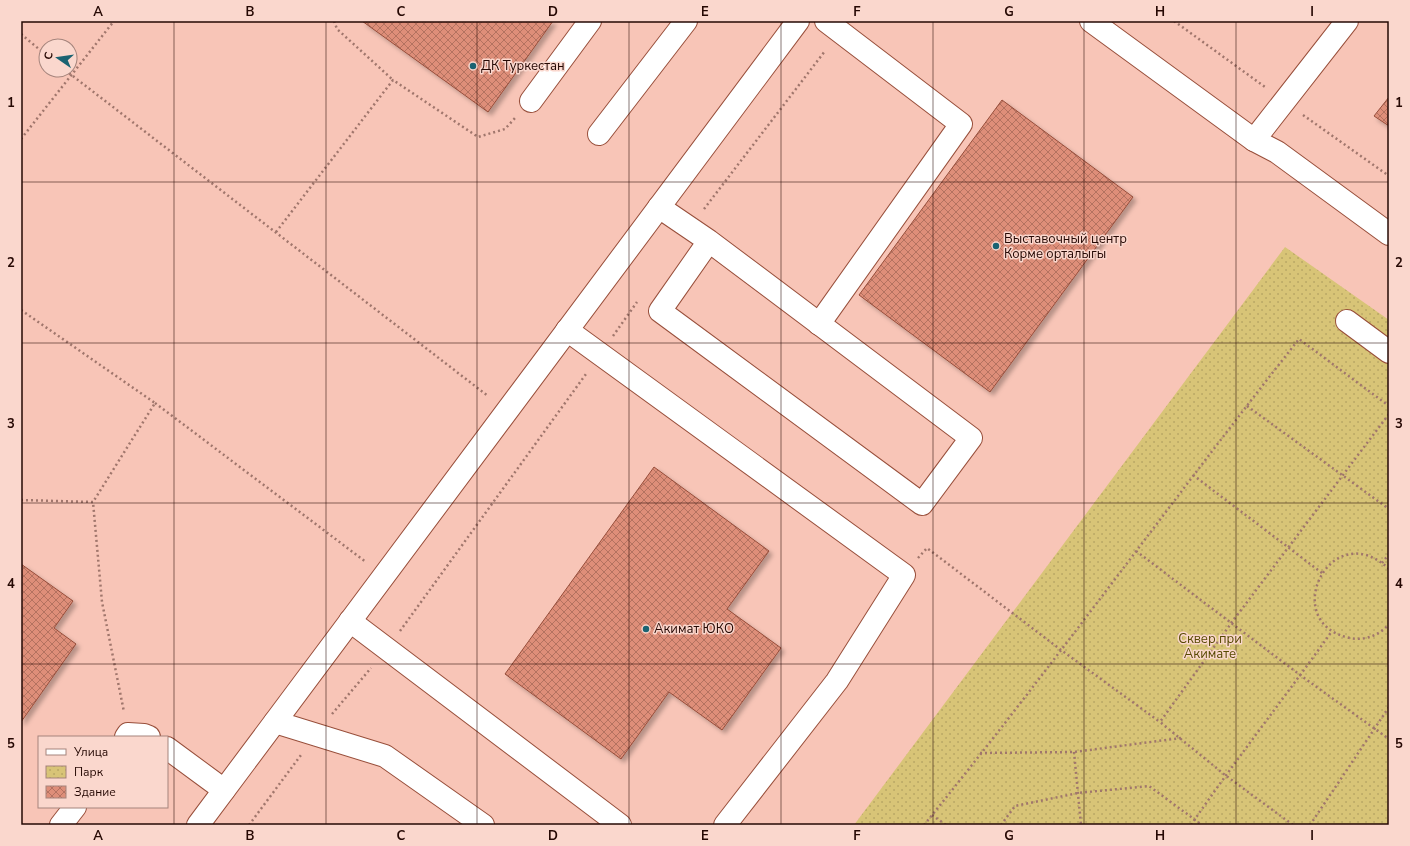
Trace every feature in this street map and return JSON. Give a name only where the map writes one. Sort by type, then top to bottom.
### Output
[{"type":"street","points":[[532,101],[590,21]]},
{"type":"street","points":[[599,134],[686,21]]},
{"type":"street","points":[[198,825],[798,21]]},
{"type":"street","points":[[1091,21],[1254,140],[1277,152],[1389,234]]},
{"type":"street","points":[[1254,140],[1347,21]]},
{"type":"street","points":[[819,324],[961,124],[833,26]]},
{"type":"street","points":[[659,207],[709,241],[971,438],[922,504],[660,311],[709,241]]},
{"type":"street","points":[[1347,321],[1389,352]]},
{"type":"street","points":[[568,330],[904,575],[837,681],[725,825]]},
{"type":"street","points":[[350,621],[620,825]]},
{"type":"street","points":[[275,722],[385,756],[483,825]]},
{"type":"street","points":[[168,749],[224,790]]},
{"type":"street","points":[[61,825],[73,808]]},
{"type":"path","points":[[78,66],[114,21]]},
{"type":"path","points":[[334,21],[337,29],[393,80],[478,137],[505,129],[532,101]]},
{"type":"path","points":[[690,227],[833,26]]},
{"type":"path","points":[[21,34],[38,48]]},
{"type":"path","points":[[21,139],[69,78]]},
{"type":"path","points":[[75,78],[507,411]]},
{"type":"path","points":[[276,232],[393,80]]},
{"type":"path","points":[[249,825],[316,734],[387,649],[641,297]]},
{"type":"path","points":[[21,310],[156,403],[384,576]]},
{"type":"path","points":[[924,825],[1061,650],[1193,475],[1299,339],[1389,406]]},
{"type":"path","points":[[134,736],[102,602],[92,502],[156,403]]},
{"type":"path","points":[[1247,406],[1343,474],[1389,509]]},
{"type":"path","points":[[1160,722],[1232,622],[1389,414]]},
{"type":"path","points":[[1193,475],[1322,573]]},
{"type":"path","points":[[21,500],[92,502]]},
{"type":"path","points":[[904,575],[927,548],[1061,650],[1160,722],[1225,775],[1293,825]]},
{"type":"path","points":[[1136,551],[1232,622],[1300,675],[1389,739]]},
{"type":"path","points":[[1389,569],[1372,557],[1360,554],[1348,555],[1337,559],[1322,573],[1315,588],[1314,600],[1317,612],[1323,622],[1332,631],[1342,637],[1354,639],[1366,638],[1377,634],[1389,624]]},
{"type":"path","points":[[1382,563],[1389,554]]},
{"type":"path","points":[[1191,825],[1225,775],[1332,631]]},
{"type":"path","points":[[1310,825],[1389,707]]},
{"type":"path","points":[[980,753],[1074,752],[1181,738]]},
{"type":"path","points":[[1074,752],[1081,825]]},
{"type":"path","points":[[1001,825],[1016,806],[1078,793],[1149,786],[1202,825]]},
{"type":"path","points":[[932,815],[946,825]]},
{"type":"green space","name":"Сквер при Акимате","points":[[1285,247],[1389,320],[1389,825],[854,825]]},
{"type":"building","name":"ДК Туркестан","points":[[362,21],[553,21],[488,112]]},
{"type":"building","points":[[1389,97],[1389,126],[1374,116]]},
{"type":"building","name":"Выставочный центр Корме орталыгы","points":[[1002,100],[1133,197],[990,392],[859,295]]},
{"type":"building","name":"Акимат ЮКО","points":[[654,467],[769,551],[727,609],[781,648],[722,730],[669,692],[621,759],[505,674]]},
{"type":"building","points":[[21,564],[73,601],[54,628],[76,644],[21,722]]},
{"type":"place","name":"ДК Туркестан","points":[[473,66]]},
{"type":"place","name":"Выставочный центр Корме орталыгы","points":[[996,246]]},
{"type":"place","name":"Акимат ЮКО","points":[[646,629]]}]
